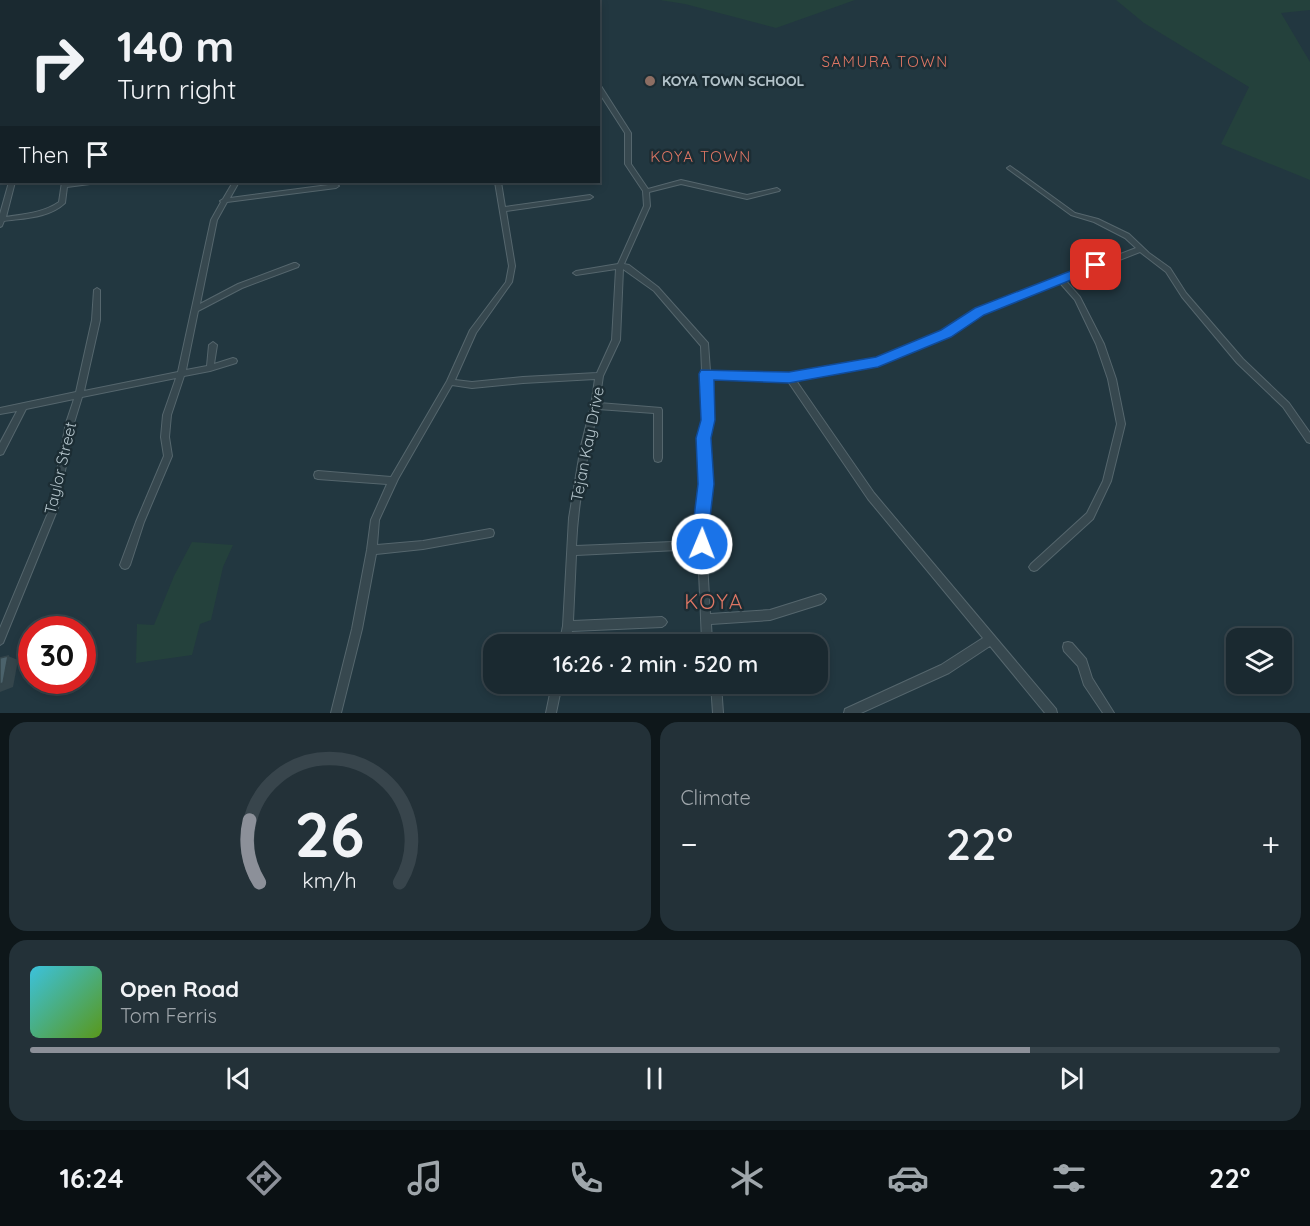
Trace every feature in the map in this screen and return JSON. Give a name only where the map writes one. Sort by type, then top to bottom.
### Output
[{"type":"street","points":[[600,89],[628,133],[628,164],[646,191],[681,182],[747,197],[777,190]]},
{"type":"street","points":[[1010,168],[1073,214],[1096,220],[1127,236],[1168,270],[1191,304],[1240,361],[1286,405],[1310,440]]},
{"type":"street","points":[[1,222],[12,183]]},
{"type":"street","points":[[1,222],[47,212],[56,207],[62,203],[65,183]]},
{"type":"street","points":[[125,565],[140,522],[168,456],[165,438],[167,416],[181,374],[214,220],[235,183]]},
{"type":"street","points":[[336,713],[357,629],[372,550],[375,519],[450,382],[473,332],[508,282],[512,266],[498,183]]},
{"type":"street","points":[[223,201],[336,186]]},
{"type":"street","name":"Tejan Kay Drive","points":[[566,634],[573,518],[580,477],[599,376],[616,340],[620,266],[647,206],[646,191]]},
{"type":"street","points":[[503,209],[590,197]]},
{"type":"street","points":[[0,200],[7,205]]},
{"type":"street","points":[[706,374],[789,377],[878,362],[946,333],[980,311],[1141,249]]},
{"type":"street","points":[[194,310],[240,286],[296,265]]},
{"type":"street","points":[[576,273],[620,266],[627,267],[656,289],[705,345],[708,420],[704,438],[706,484],[701,526],[707,634]]},
{"type":"street","points":[[1034,567],[1090,516],[1107,481],[1121,424],[1112,379],[1101,344],[1078,299],[1061,280]]},
{"type":"street","name":"Taylor Street","points":[[0,640],[54,508],[70,423],[79,396],[96,320],[97,290]]},
{"type":"street","points":[[210,368],[213,345]]},
{"type":"street","points":[[0,411],[210,368],[233,361]]},
{"type":"street","points":[[450,382],[472,386],[523,380],[599,376]]},
{"type":"street","points":[[789,377],[871,496],[1052,713]]},
{"type":"street","points":[[595,406],[658,410],[658,458]]},
{"type":"street","points":[[0,451],[23,407]]},
{"type":"street","points":[[318,475],[394,481]]},
{"type":"street","points":[[372,550],[423,545],[490,533]]},
{"type":"street","points":[[572,551],[702,544]]},
{"type":"street","points":[[706,619],[770,615],[820,599]]},
{"type":"street","points":[[568,626],[662,622]]},
{"type":"street","points":[[849,713],[945,669],[991,639]]},
{"type":"street","points":[[1068,647],[1082,663],[1088,681],[1109,713]]},
{"type":"street","points":[[551,713],[555,694]]},
{"type":"street","points":[[717,694],[718,713]]},
{"type":"green space","points":[[660,0],[855,0],[776,28],[685,4]]},
{"type":"green space","points":[[1116,0],[1310,0],[1310,10],[1281,13],[1310,62],[1310,180],[1221,144],[1249,87],[1144,23]]},
{"type":"green space","points":[[192,542],[233,545],[223,567],[211,620],[200,624],[192,655],[136,663],[137,624],[154,625],[174,576]]},
{"type":"building","points":[[8,656],[3,683],[0,684],[0,658]]},
{"type":"place","name":"KOYA TOWN SCHOOL","points":[[650,81]]},
{"type":"district","name":"SAMURA TOWN","points":[[885,61]]},
{"type":"district","name":"KOYA TOWN","points":[[701,156]]},
{"type":"district","name":"KOYA","points":[[714,601]]},
{"type":"route","points":[[702,544],[701,526],[706,484],[704,438],[708,420],[706,374],[789,377],[878,362],[946,333],[980,311],[1096,265]]}]
